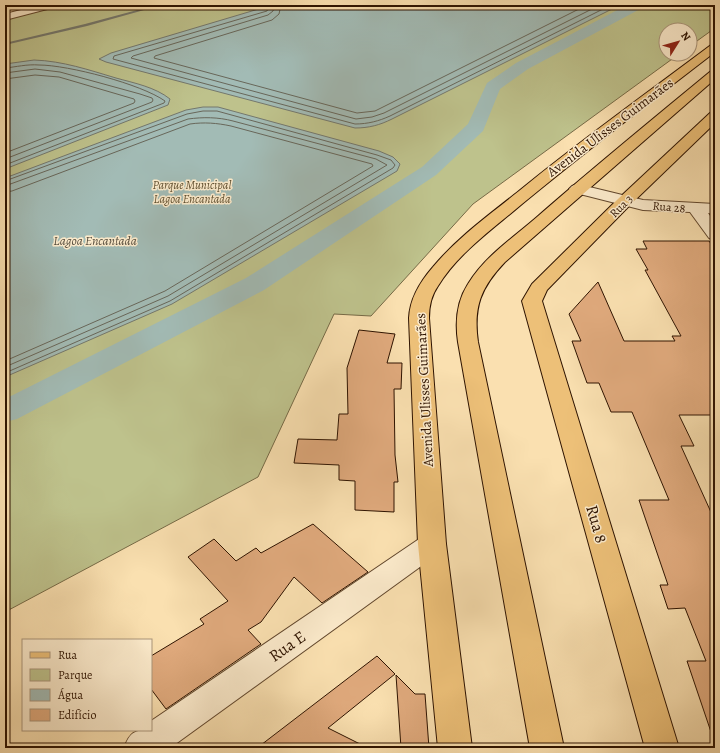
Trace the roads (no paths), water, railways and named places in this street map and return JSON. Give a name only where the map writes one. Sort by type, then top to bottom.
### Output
[{"type":"main road","name":"Avenida Ulisses Guimarães","points":[[455,748],[432,544],[419,307],[423,295],[430,282],[444,265],[481,231],[542,180],[715,47]]},
{"type":"main road","name":"Avenida Ulisses Guimarães","points":[[546,748],[465,324],[470,297],[477,284],[489,268],[577,189],[715,74]]},
{"type":"main road","name":"Rua 3","points":[[532,300],[539,288],[624,202],[715,116]]},
{"type":"main road","points":[[542,180],[577,189]]},
{"type":"main road","name":"Rua 8","points":[[532,300],[537,323],[662,748]]},
{"type":"street","points":[[5,17],[52,5]]},
{"type":"street","name":"Rua 28","points":[[577,189],[624,202],[643,205],[715,209]]},
{"type":"street","points":[[696,209],[715,234]]},
{"type":"street","name":"Rua E","points":[[141,748],[432,544]]},
{"type":"water","points":[[272,5],[620,5],[392,119],[370,127],[355,128],[99,59],[111,53]]},
{"type":"water","points":[[34,60],[66,64],[86,69],[151,88],[170,99],[168,105],[5,169],[5,64]]},
{"type":"water","name":"Lagoa Encantada","points":[[203,107],[218,107],[379,151],[393,157],[400,164],[397,171],[172,304],[5,377],[5,178],[186,110]]},
{"type":"waterway","points":[[5,44],[86,25],[160,5]]},
{"type":"waterway","points":[[5,412],[255,284],[429,171],[476,127],[493,87],[522,66],[637,5]]},
{"type":"park label","name":"Parque Municipal Lagoa Encantada","points":[[192,192]]}]
